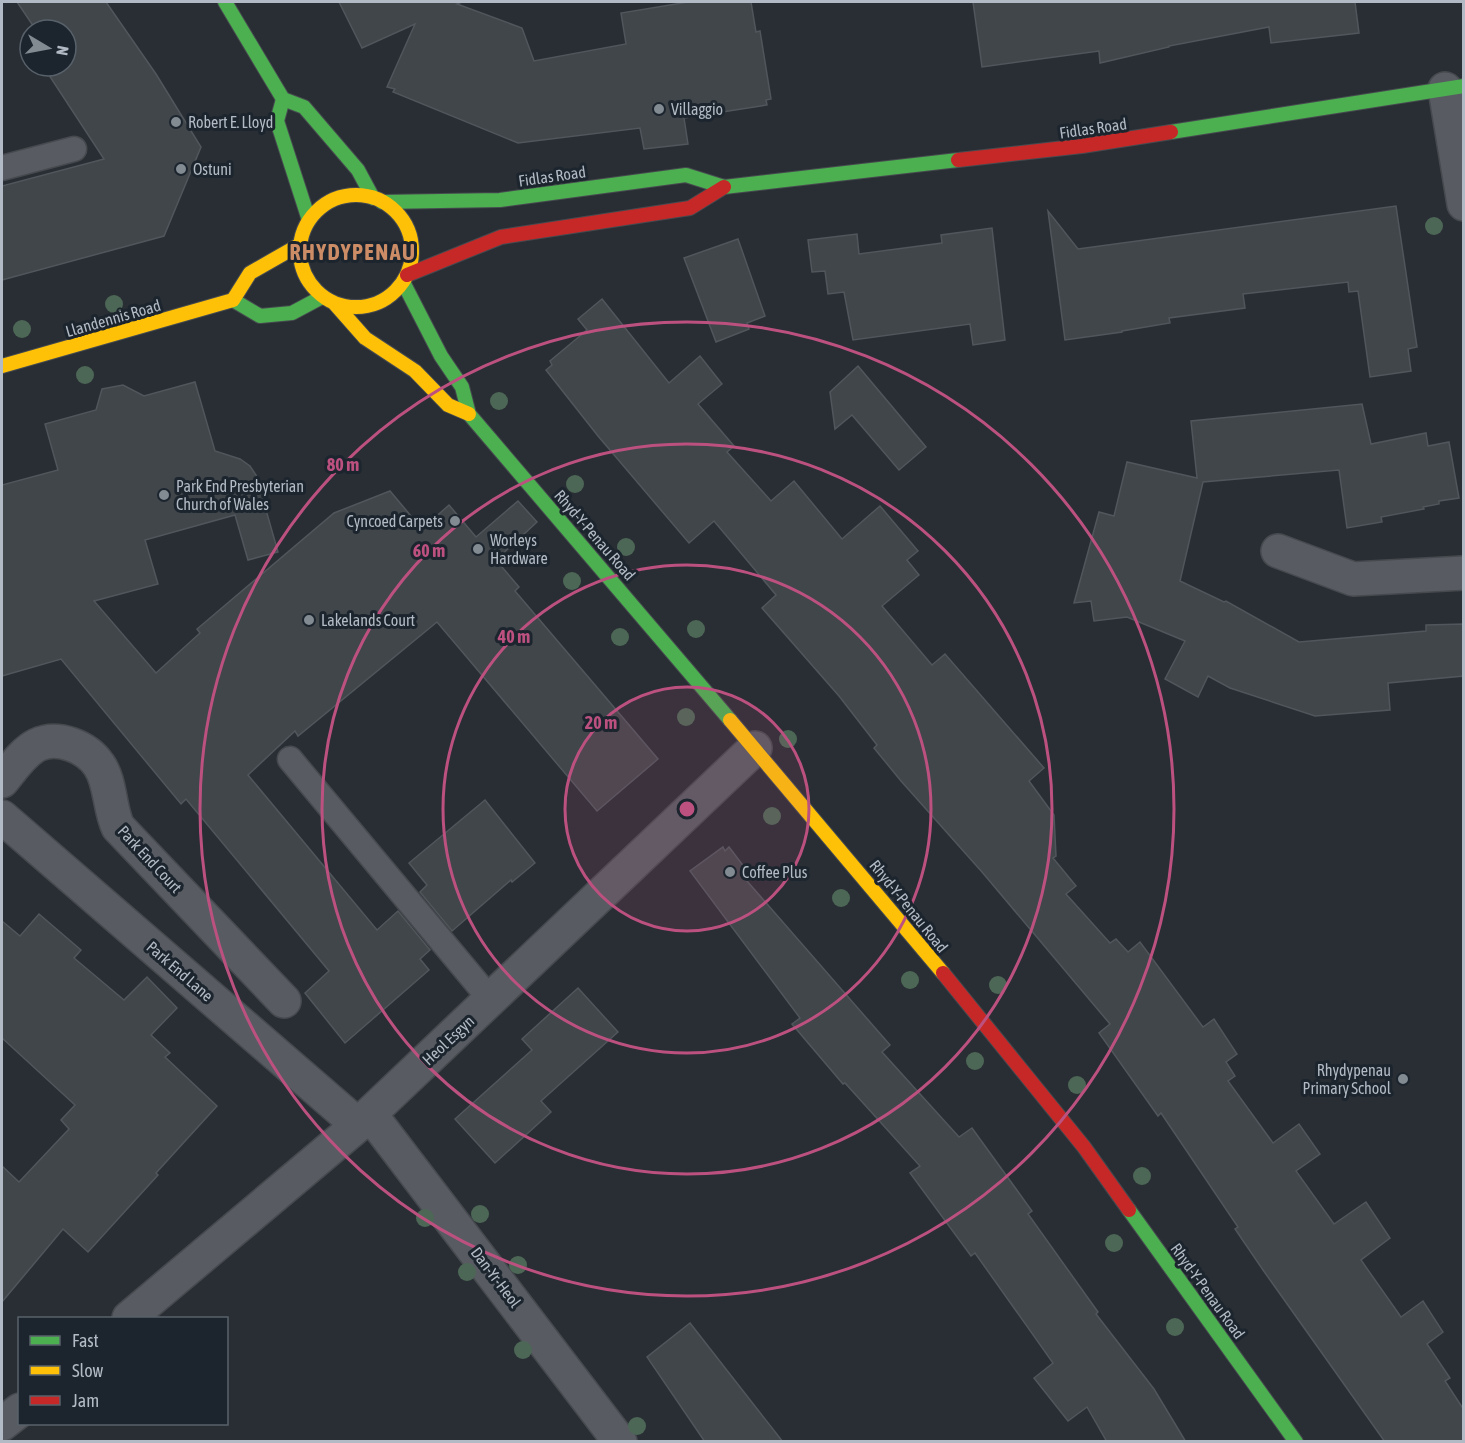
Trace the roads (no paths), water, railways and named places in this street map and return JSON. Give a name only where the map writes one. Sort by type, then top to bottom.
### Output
[{"type":"street","points":[[225,2],[283,99],[304,107],[358,170],[378,200]]},
{"type":"street","points":[[1454,87],[1464,204]]},
{"type":"street","name":"Fidlas Road","points":[[378,200],[500,200],[686,175],[724,187],[1082,146],[1454,87]]},
{"type":"street","points":[[283,99],[277,121],[309,220]]},
{"type":"street","name":"Fidlas Road","points":[[405,278],[501,237],[690,208],[724,187]]},
{"type":"street","points":[[358,195],[378,200],[404,221],[409,233],[411,259],[405,278],[385,300],[370,306],[355,308],[335,304],[322,297],[309,282],[302,269],[299,245],[309,220],[334,200],[358,195]]},
{"type":"street","points":[[299,245],[250,273],[233,300],[260,316],[292,313],[322,297]]},
{"type":"street","name":"Rhyd-Y-Penau Road","points":[[405,278],[441,356],[462,387],[470,414],[755,748],[1028,1077],[1084,1147],[1296,1442]]},
{"type":"street","name":"Llandennis Road","points":[[2,366],[233,300]]},
{"type":"street","name":"Rhyd-Y-Penau Road","points":[[335,304],[365,338],[415,371],[448,405],[470,414]]},
{"type":"street","points":[[1278,551],[1353,579],[1464,573]]},
{"type":"street","name":"Park End Court","points":[[2,781],[22,757],[37,745],[52,742],[72,744],[86,752],[100,766],[107,786],[112,815],[118,827],[284,1001]]},
{"type":"street","name":"Heol Esgyn","points":[[130,1317],[364,1120],[755,748]]},
{"type":"street","name":"Park End Lane","points":[[2,817],[364,1120]]},
{"type":"street","name":"Dan-Yr-Heol","points":[[364,1120],[620,1442]]},
{"type":"street","points":[[2,1424],[18,1412]]},
{"type":"lane","points":[[2,168],[74,149]]},
{"type":"lane","points":[[290,759],[490,1000]]},
{"type":"place","name":"Villaggio","points":[[659,109]]},
{"type":"place","name":"Robert E. Lloyd","points":[[176,122]]},
{"type":"place","name":"Ostuni","points":[[181,169]]},
{"type":"place","name":"Park End Presbyterian Church of Wales","points":[[164,495]]},
{"type":"place","name":"Cyncoed Carpets","points":[[455,521]]},
{"type":"place","name":"Worleys Hardware","points":[[478,549]]},
{"type":"place","name":"Lakelands Court","points":[[309,620]]},
{"type":"place","name":"Coffee Plus","points":[[730,872]]},
{"type":"place","name":"Rhydypenau Primary School","points":[[1403,1079]]},
{"type":"district","name":"RHYDYPENAU","points":[[353,252]]}]
